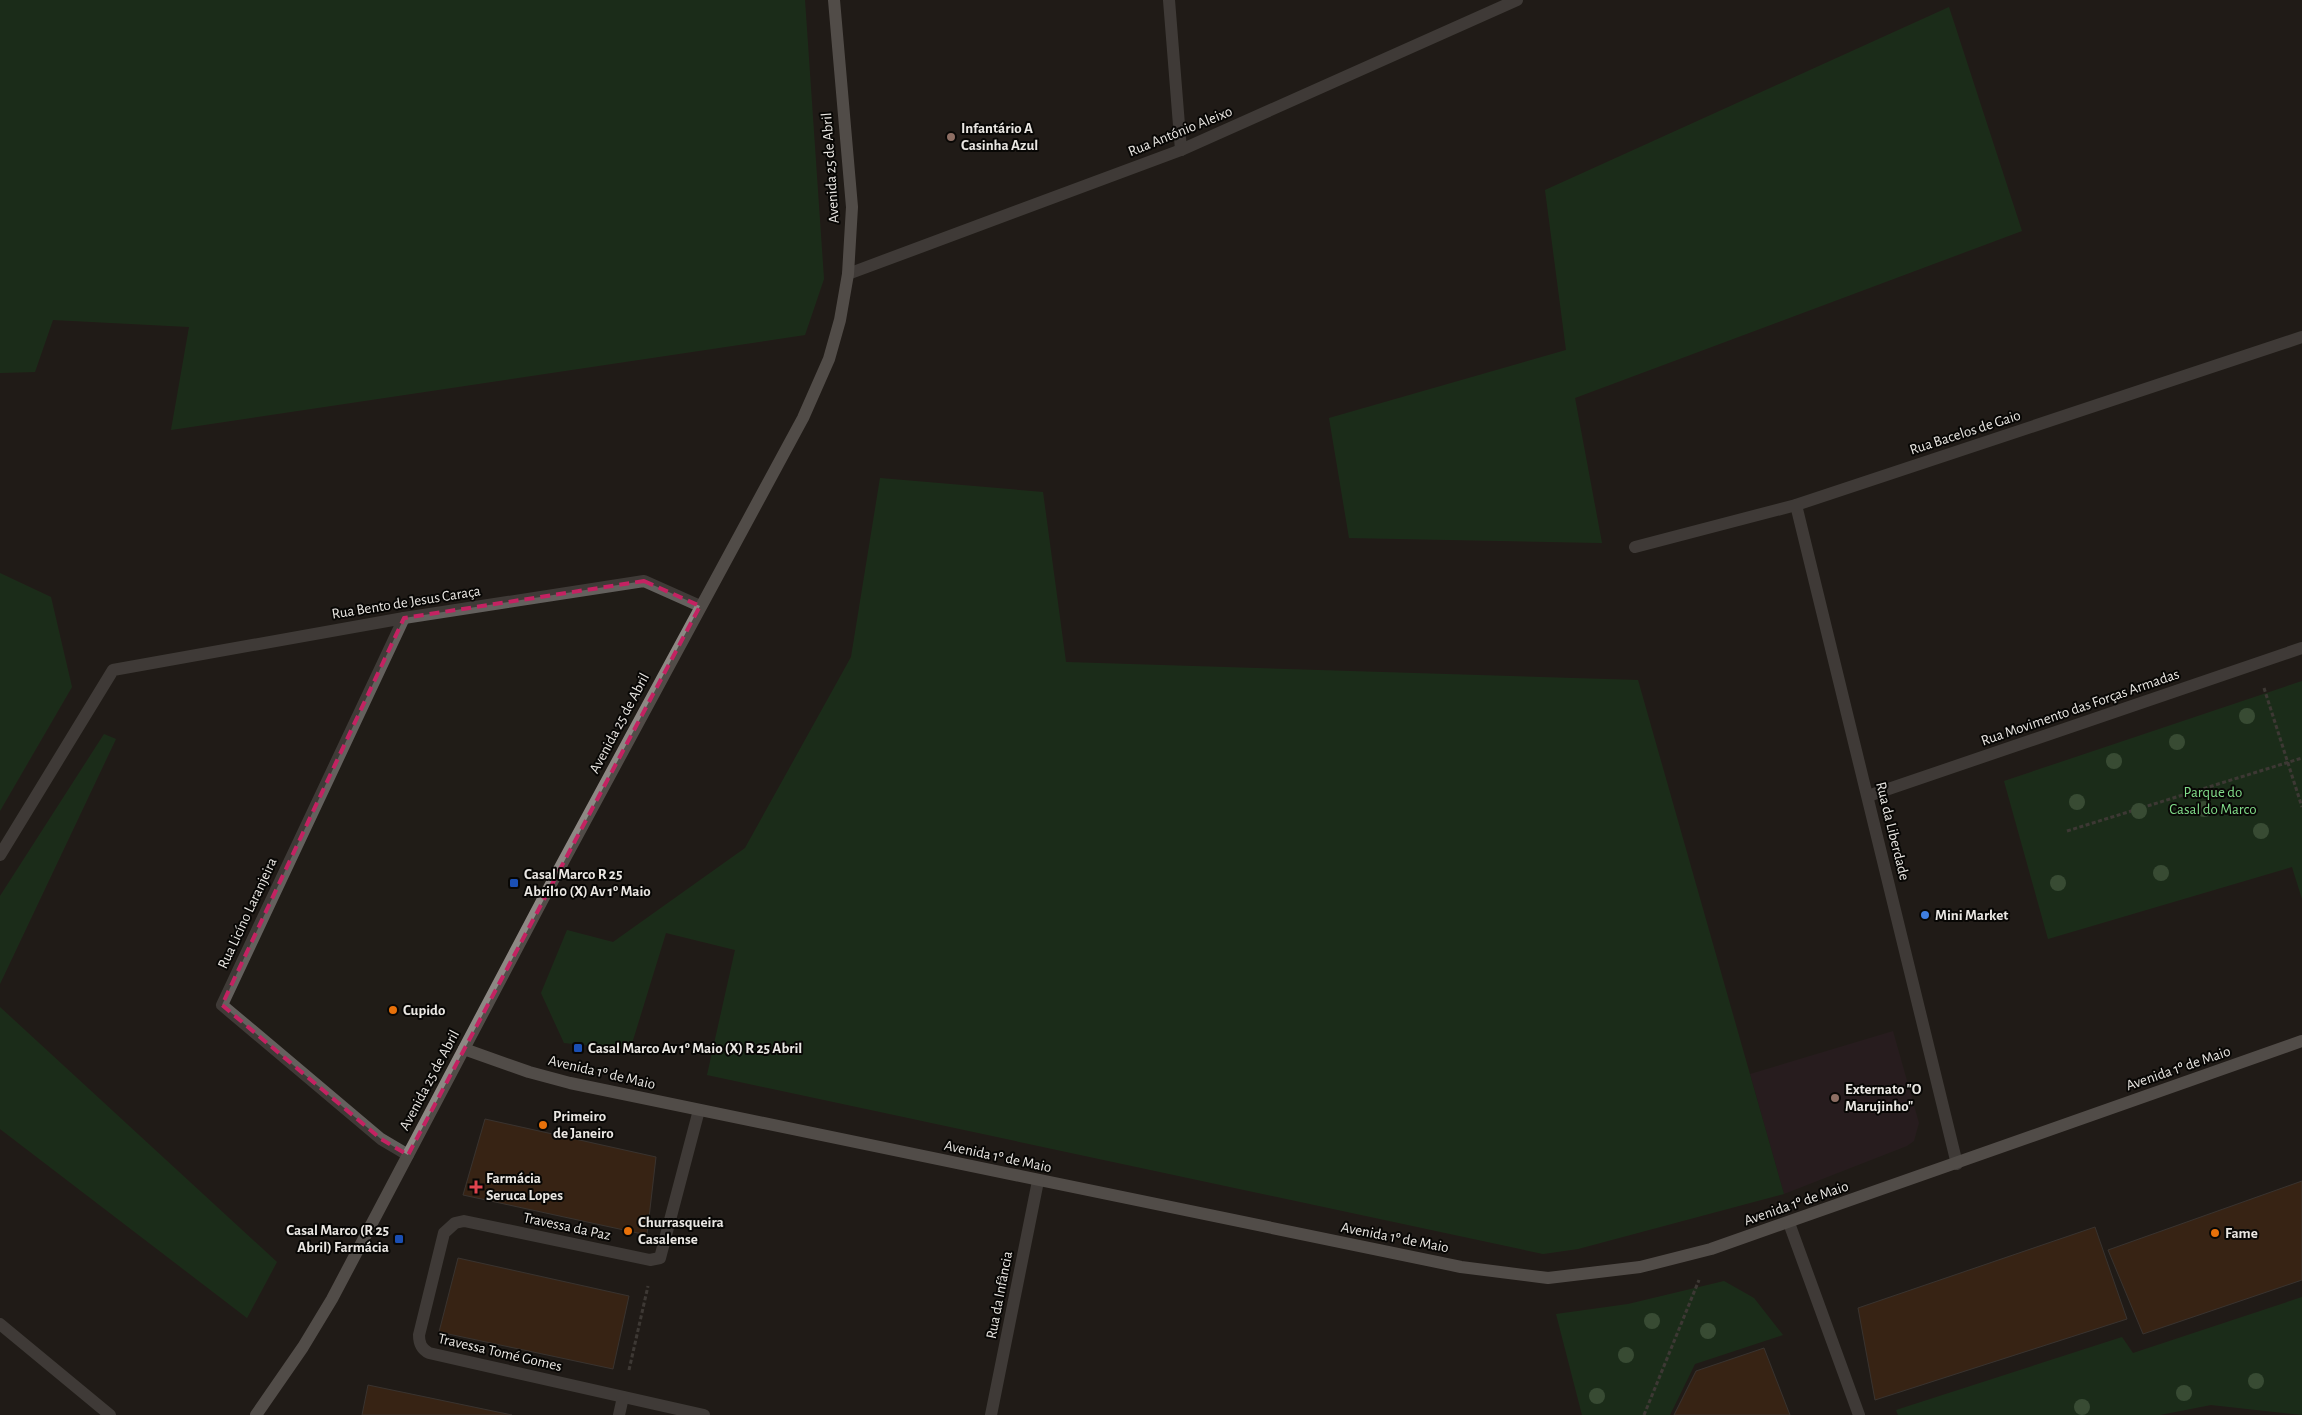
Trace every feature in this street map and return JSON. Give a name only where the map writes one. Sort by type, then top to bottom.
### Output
[{"type":"street","name":"Avenida 25 de Abril","points":[[256,1415],[313,1331],[811,402],[829,359],[840,320],[848,274],[852,207],[834,0]]},
{"type":"street","points":[[1169,0],[1181,150]]},
{"type":"street","name":"Rua António Aleixo","points":[[848,274],[1181,150],[1517,0]]},
{"type":"street","name":"Rua Bacelos de Gaio","points":[[1635,547],[1796,505],[2302,337]]},
{"type":"street","name":"Rua da Liberdade","points":[[1796,505],[1957,1164]]},
{"type":"street","name":"Rua Bento de Jesus Caraça","points":[[0,856],[113,670],[404,618],[644,581],[700,606]]},
{"type":"street","name":"Rua Licíno Laranjeira","points":[[404,618],[222,1005],[381,1139],[408,1155]]},
{"type":"street","name":"Rua Movimento das Forças Armadas","points":[[1868,796],[2302,648]]},
{"type":"street","name":"Avenida 1º de Maio","points":[[464,1049],[545,1076],[698,1110],[1461,1267],[1548,1278],[1640,1267],[1711,1249],[2302,1041]]},
{"type":"street","points":[[654,1260],[661,1256],[698,1110]]},
{"type":"street","name":"Rua da Infância","points":[[991,1415],[1038,1181]]},
{"type":"street","name":"Travessa da Paz","points":[[464,1221],[654,1260]]},
{"type":"street","name":"Travessa Tomé Gomes","points":[[464,1221],[455,1223],[444,1233],[419,1335],[419,1342],[424,1350],[428,1353],[623,1397]]},
{"type":"street","points":[[1789,1223],[1859,1415]]},
{"type":"street","points":[[0,1324],[110,1415]]},
{"type":"street","points":[[619,1415],[623,1397],[704,1415]]},
{"type":"path","points":[[2256,664],[2302,807]]},
{"type":"path","points":[[2067,831],[2287,761],[2302,758]]},
{"type":"path","points":[[1644,1415],[1711,1249]]},
{"type":"path","points":[[623,1397],[654,1260]]},
{"type":"highlighted area","points":[[644,581],[700,606],[543,899],[408,1155],[381,1139],[222,1005],[404,618]]},
{"type":"shaded area","name":"Externato \"O Marujinho\"","points":[[1893,1031],[1919,1123],[1914,1141],[1907,1146],[1784,1194],[1750,1074]]},
{"type":"green space","points":[[0,0],[805,0],[824,279],[805,335],[171,430],[189,327],[53,320],[35,372],[0,373]]},
{"type":"green space","points":[[1949,7],[2022,231],[1575,398],[1602,543],[1349,538],[1329,418],[1566,350],[1545,190]]},
{"type":"green space","points":[[880,478],[1043,492],[1066,662],[1638,680],[1784,1194],[1578,1249],[1543,1254],[707,1075],[735,950],[666,933],[630,1050],[564,1043],[541,993],[567,930],[613,942],[745,848],[851,657]]},
{"type":"green space","points":[[0,573],[51,597],[72,687],[0,811]]},
{"type":"green space","name":"Parque do Casal do Marco","points":[[2302,681],[2302,899],[2292,867],[2048,939],[2004,781]]},
{"type":"green space","points":[[104,734],[116,739],[0,984],[0,896]]},
{"type":"green space","points":[[0,1007],[277,1262],[247,1318],[0,1129]]},
{"type":"green space","points":[[1724,1281],[1754,1298],[1783,1335],[1695,1364],[1670,1415],[1582,1415],[1556,1314],[1628,1304]]},
{"type":"green space","points":[[2302,1297],[2302,1415],[2211,1405],[2160,1415],[1898,1415],[1896,1410],[2122,1337],[2133,1353]]},
{"type":"building","points":[[485,1119],[656,1157],[647,1235],[463,1195]]},
{"type":"building","points":[[2302,1181],[2302,1280],[2143,1334],[2108,1250]]},
{"type":"building","points":[[2095,1227],[2127,1319],[1875,1400],[1858,1308]]},
{"type":"building","points":[[458,1258],[629,1296],[613,1369],[439,1332]]},
{"type":"building","points":[[1764,1348],[1790,1415],[1674,1415],[1696,1371]]},
{"type":"building","points":[[368,1385],[512,1415],[362,1415]]},
{"type":"place","name":"Infantário A Casinha Azul","points":[[951,137]]},
{"type":"place","name":"Casal Marco R 25 Abril10 (X) Av 1º Maio","points":[[514,883]]},
{"type":"place","name":"Mini Market","points":[[1925,915]]},
{"type":"place","name":"Cupido","points":[[393,1010]]},
{"type":"place","name":"Casal Marco Av 1º Maio (X) R 25 Abril","points":[[578,1048]]},
{"type":"place","name":"Externato \"O Marujinho\"","points":[[1835,1098]]},
{"type":"place","name":"Primeiro de Janeiro","points":[[543,1125]]},
{"type":"place","name":"Farmácia Seruca Lopes","points":[[476,1187]]},
{"type":"place","name":"Churrasqueira Casalense","points":[[628,1231]]},
{"type":"place","name":"Fame","points":[[2215,1233]]},
{"type":"place","name":"Casal Marco (R 25 Abril) Farmácia","points":[[399,1239]]}]
